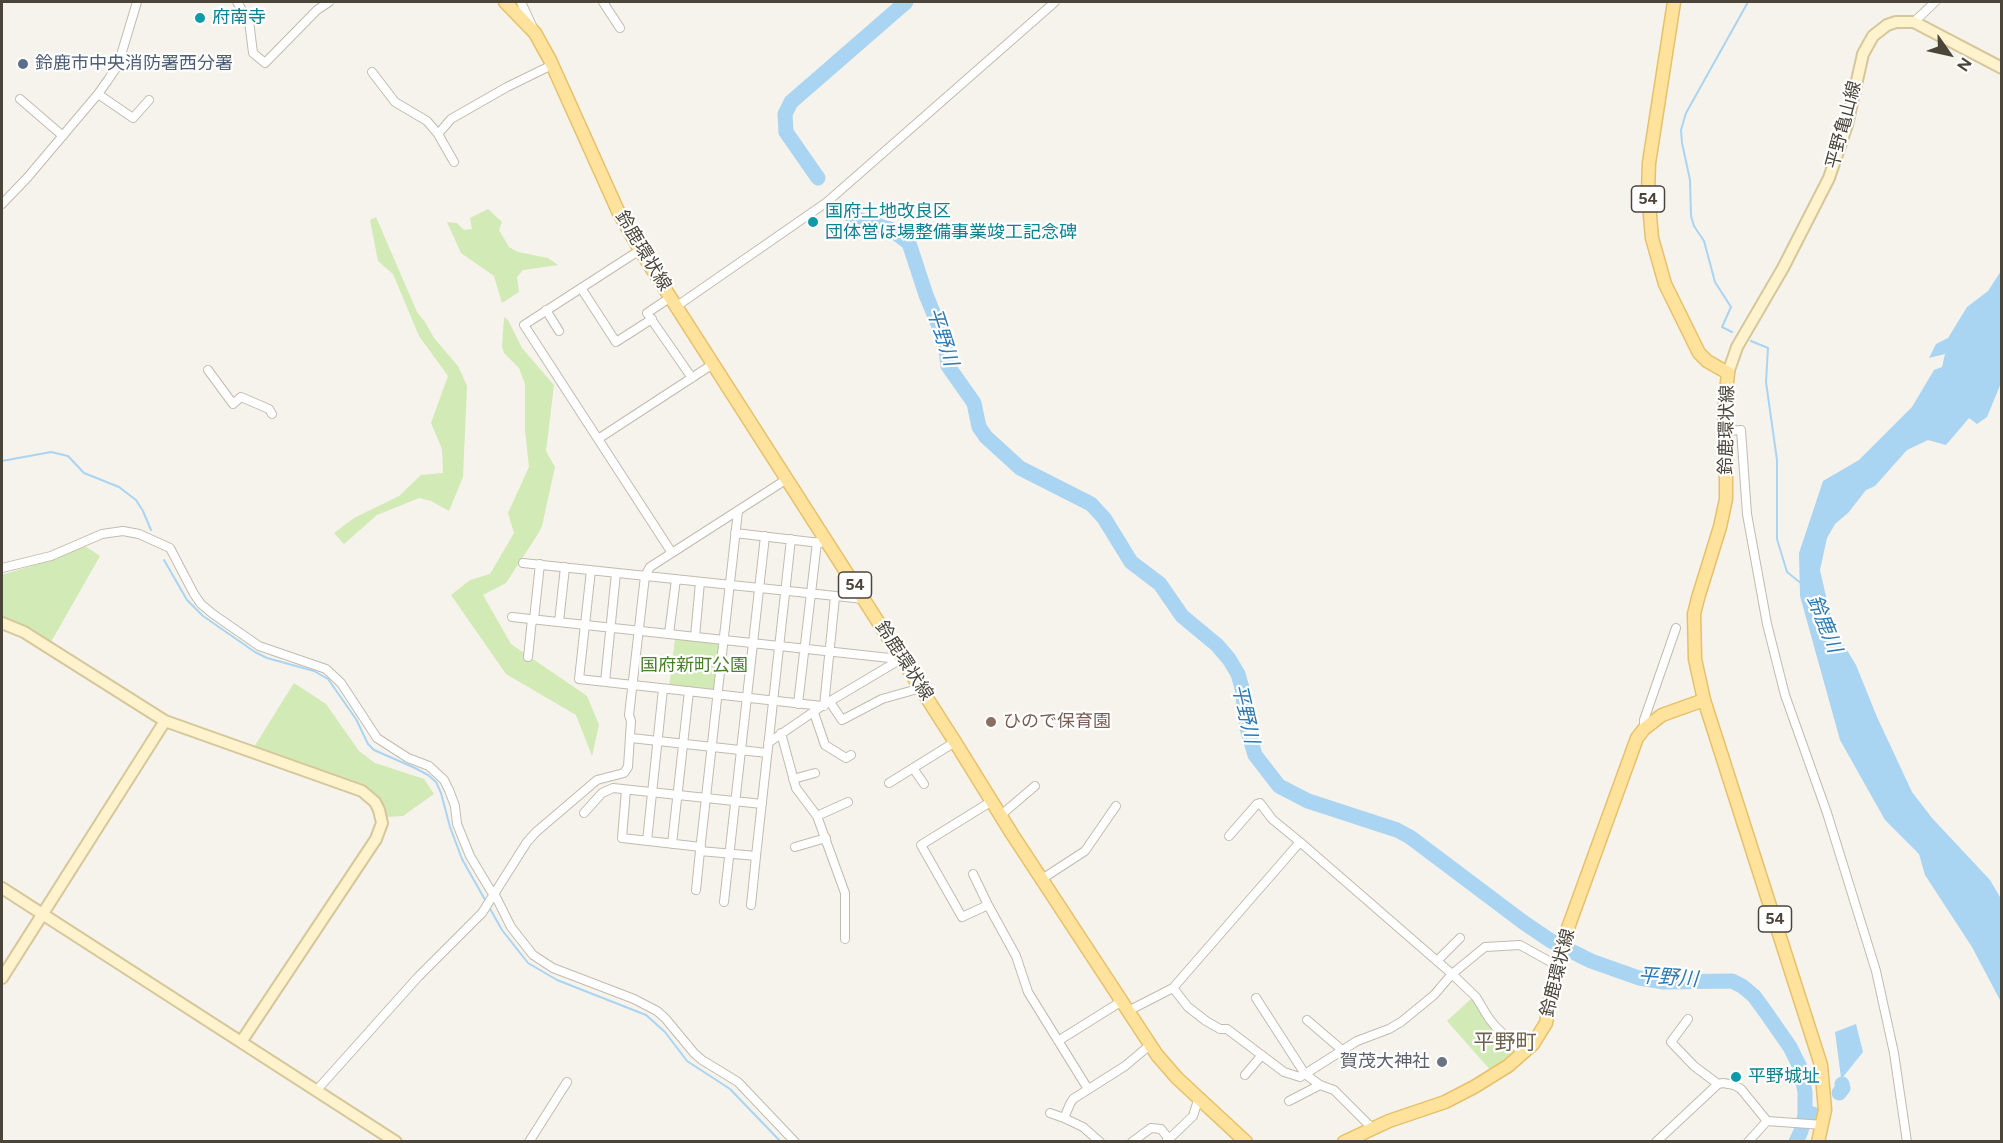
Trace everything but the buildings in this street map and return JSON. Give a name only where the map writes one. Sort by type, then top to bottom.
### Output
[{"type":"main road","name":"鈴鹿環状線","points":[[505,2],[536,33],[618,211],[640,250],[787,479],[822,542],[864,598],[900,659],[1164,1064],[1246,1142]]},
{"type":"main road","name":"鈴鹿環状線","points":[[1674,2],[1649,163],[1648,193],[1651,230],[1665,284],[1692,341],[1702,357],[1728,374],[1724,398],[1726,499],[1698,598],[1693,625],[1695,659],[1704,700],[1821,1065],[1825,1110],[1817,1124],[1818,1142]]},
{"type":"main road","name":"鈴鹿環状線","points":[[1344,1142],[1372,1128],[1444,1102],[1474,1087],[1524,1054],[1533,1044],[1546,1023],[1558,959],[1564,940],[1637,738],[1644,729],[1662,715],[1704,700]]},
{"type":"street","points":[[2,204],[98,94],[118,64],[137,2]]},
{"type":"street","points":[[237,2],[249,21],[253,53],[265,63],[317,10],[328,2]]},
{"type":"street","points":[[521,2],[536,33]]},
{"type":"street","points":[[603,2],[620,27]]},
{"type":"street","points":[[692,378],[647,313],[674,302],[827,202],[1055,2]]},
{"type":"street","points":[[1935,2],[1917,23],[2001,68]]},
{"type":"street","name":"平野亀山線","points":[[1728,374],[1737,347],[1783,268],[1829,178],[1843,140],[1867,44],[1880,29],[1887,25],[1896,22],[1917,23]]},
{"type":"street","points":[[438,134],[451,119],[552,65]]},
{"type":"street","points":[[372,72],[395,102],[427,121],[438,134],[454,162]]},
{"type":"street","points":[[98,94],[133,118],[149,99]]},
{"type":"street","points":[[20,99],[63,136]]},
{"type":"street","points":[[640,250],[524,325],[672,553]]},
{"type":"street","points":[[581,288],[616,342],[652,319]]},
{"type":"street","points":[[546,310],[559,331]]},
{"type":"street","points":[[598,439],[713,364]]},
{"type":"street","points":[[208,370],[232,404],[241,397],[269,409],[272,414]]},
{"type":"street","points":[[1725,431],[1741,430],[1747,514],[1767,624],[1785,695],[1827,813],[1876,971],[1894,1053],[1907,1142]]},
{"type":"street","points":[[316,1091],[418,976],[482,913],[527,842],[536,832],[597,780],[624,773],[630,762],[631,721],[629,716],[645,576],[651,567],[787,479]]},
{"type":"street","points":[[696,890],[738,511]]},
{"type":"street","points":[[2,568],[51,556],[102,534],[123,531],[139,534],[170,548],[194,594],[213,614],[259,646],[326,669],[341,683],[377,738],[387,746],[408,758],[429,766],[436,772],[449,790],[455,806],[457,824],[470,856],[511,927],[533,955],[553,968],[641,1001],[657,1011],[694,1053],[738,1082],[795,1142]]},
{"type":"street","points":[[735,533],[822,542],[810,594],[798,704]]},
{"type":"street","points":[[724,902],[765,536]]},
{"type":"street","points":[[751,905],[790,539]]},
{"type":"street","points":[[523,562],[835,597],[864,598]]},
{"type":"street","points":[[528,657],[540,564]]},
{"type":"street","points":[[559,622],[565,567]]},
{"type":"street","points":[[591,570],[579,679],[798,704],[825,705],[842,720],[882,699],[921,688]]},
{"type":"street","points":[[605,682],[616,573]]},
{"type":"street","points":[[669,634],[675,579]]},
{"type":"street","points":[[695,637],[700,582]]},
{"type":"street","points":[[825,705],[835,597]]},
{"type":"street","points":[[512,617],[900,659]]},
{"type":"street","points":[[2,623],[24,632],[165,721],[362,791],[375,802],[382,823],[376,839],[241,1042]]},
{"type":"street","points":[[1644,729],[1644,720],[1676,628]]},
{"type":"street","points":[[768,743],[900,659]]},
{"type":"street","points":[[647,841],[663,689]]},
{"type":"street","points":[[672,844],[689,691]]},
{"type":"street","points":[[814,714],[825,746],[846,758],[851,755]]},
{"type":"street","points":[[2,978],[165,721]]},
{"type":"street","points":[[781,733],[793,779],[800,795],[817,816],[845,893],[845,939]]},
{"type":"street","points":[[631,738],[768,753]]},
{"type":"street","points":[[889,783],[956,742]]},
{"type":"street","points":[[913,768],[924,784]]},
{"type":"street","points":[[793,779],[815,773]]},
{"type":"street","points":[[1001,815],[1035,786]]},
{"type":"street","points":[[584,813],[594,800],[606,790],[613,788],[762,804]]},
{"type":"street","points":[[626,790],[622,838],[756,856]]},
{"type":"street","points":[[988,905],[962,917],[921,845],[992,801]]},
{"type":"street","points":[[817,816],[848,802]]},
{"type":"street","points":[[1229,836],[1260,803],[1272,819],[1452,974],[1476,997],[1495,1026],[1524,1054]]},
{"type":"street","points":[[1042,879],[1084,851],[1116,806]]},
{"type":"street","points":[[795,847],[826,838]]},
{"type":"street","points":[[1058,1041],[1125,1006],[1173,988],[1300,842]]},
{"type":"street","points":[[973,874],[1016,956],[1028,992],[1088,1089]]},
{"type":"street","points":[[2,888],[396,1142]]},
{"type":"street","points":[[1437,961],[1460,938]]},
{"type":"street","points":[[1173,988],[1188,1006],[1206,1021],[1220,1029],[1227,1029],[1284,1072],[1300,1077],[1357,1041],[1401,1022],[1434,995],[1452,974],[1485,947],[1520,945],[1558,959]]},
{"type":"street","points":[[1256,998],[1305,1074],[1334,1090],[1372,1128]]},
{"type":"street","points":[[1688,1019],[1671,1042],[1694,1066],[1718,1084]]},
{"type":"street","points":[[1307,1020],[1342,1050]]},
{"type":"street","points":[[1064,1118],[1073,1099],[1125,1066],[1150,1044]]},
{"type":"street","points":[[1245,1075],[1262,1055]]},
{"type":"street","points":[[529,1142],[567,1082]]},
{"type":"street","points":[[1656,1142],[1718,1084],[1729,1083],[1741,1089],[1767,1120],[1817,1124]]},
{"type":"street","points":[[1289,1101],[1320,1084]]},
{"type":"street","points":[[1132,1142],[1151,1128],[1161,1129],[1167,1140],[1192,1116],[1198,1098]]},
{"type":"street","points":[[1050,1113],[1083,1127],[1100,1142]]},
{"type":"street","points":[[1748,1142],[1767,1120]]},
{"type":"green space","points":[[488,209],[502,222],[499,230],[509,247],[518,252],[548,258],[558,265],[523,270],[517,277],[519,292],[502,303],[494,276],[461,253],[447,222],[457,223],[464,230],[472,229],[470,218]]},
{"type":"green space","points":[[376,217],[417,312],[434,338],[458,366],[467,386],[463,477],[449,511],[431,501],[419,498],[377,515],[344,544],[334,533],[354,518],[399,496],[421,475],[443,473],[442,449],[431,423],[448,376],[419,336],[393,274],[378,261],[370,220]]},
{"type":"green space","points":[[504,317],[508,320],[522,348],[554,385],[546,451],[555,467],[542,526],[538,534],[506,583],[483,595],[511,644],[587,696],[599,725],[592,756],[576,715],[506,674],[451,595],[470,580],[490,574],[514,533],[508,513],[529,467],[525,430],[525,384],[519,368],[504,353],[502,347]]},
{"type":"green space","points":[[85,546],[100,556],[51,642],[2,617],[2,575],[62,556]]},
{"type":"green space","name":"国府新町公園","points":[[675,639],[716,643],[719,646],[714,690],[710,692],[669,686]]},
{"type":"green space","points":[[294,683],[326,704],[359,751],[375,763],[424,779],[434,794],[403,816],[387,817],[380,799],[368,788],[254,747]]},
{"type":"green space","points":[[1472,998],[1521,1053],[1492,1072],[1447,1021]]},
{"type":"water","name":"鈴鹿川","points":[[2001,271],[2001,383],[1987,417],[1977,424],[1969,418],[1946,445],[1928,440],[1907,450],[1875,486],[1866,490],[1848,513],[1835,524],[1827,538],[1820,570],[1833,627],[1856,665],[1912,792],[1932,818],[1990,880],[2000,897],[2001,1002],[1972,947],[1925,875],[1919,854],[1885,820],[1840,740],[1800,596],[1799,553],[1823,481],[1859,460],[1912,407],[1934,370],[1942,367],[1945,354],[1929,358],[1936,344],[1948,338],[1967,307],[1988,291]]},
{"type":"water","points":[[1856,1024],[1863,1052],[1843,1077],[1842,1085],[1835,1032]]},
{"type":"waterway","name":"平野川","points":[[818,178],[786,132],[785,114],[791,102],[906,2]]},
{"type":"waterway","points":[[1732,332],[1722,327],[1731,307],[1715,282],[1704,241],[1694,226],[1691,216],[1690,180],[1681,130],[1686,113],[1748,2]]},
{"type":"waterway","name":"平野川","points":[[847,213],[860,220],[892,230],[909,243],[926,295],[945,341],[948,366],[974,403],[979,427],[986,437],[1020,468],[1091,504],[1104,518],[1131,562],[1160,584],[1182,616],[1217,645],[1229,659],[1238,674],[1242,688],[1247,728],[1255,755],[1279,786],[1308,801],[1397,830],[1410,837],[1523,922],[1551,941],[1591,961],[1639,978],[1664,982],[1732,981],[1742,986],[1754,996],[1765,1011],[1790,1047],[1800,1067],[1805,1092],[1805,1115]]},
{"type":"waterway","points":[[1751,341],[1768,348],[1766,382],[1777,460],[1777,539],[1787,572],[1802,584]]},
{"type":"waterway","points":[[2,461],[51,452],[68,456],[84,473],[119,487],[136,500],[151,530]]},
{"type":"waterway","points":[[164,560],[187,600],[203,616],[255,652],[267,658],[314,671],[328,679],[374,750],[415,768],[436,782],[462,859],[502,930],[528,963],[557,980],[646,1015],[665,1032],[687,1061],[730,1089],[781,1142]]},
{"type":"waterway","name":"平野川","points":[[1839,1093],[1843,1088],[1842,1084]]},
{"type":"waterway","name":"平野川","points":[[1796,1142],[1805,1115],[1813,1114]]},
{"type":"place","name":"府南寺","points":[[200,18]]},
{"type":"place","name":"鈴鹿市中央消防署西分署","points":[[23,64]]},
{"type":"place","name":"国府土地改良区 団体営ほ場整備事業竣工記念碑","points":[[813,222]]},
{"type":"place","name":"ひので保育園","points":[[991,722]]},
{"type":"place","name":"賀茂大神社","points":[[1442,1062]]},
{"type":"place","name":"平野城址","points":[[1736,1077]]},
{"type":"district","name":"平野町","points":[[1505,1043]]}]
